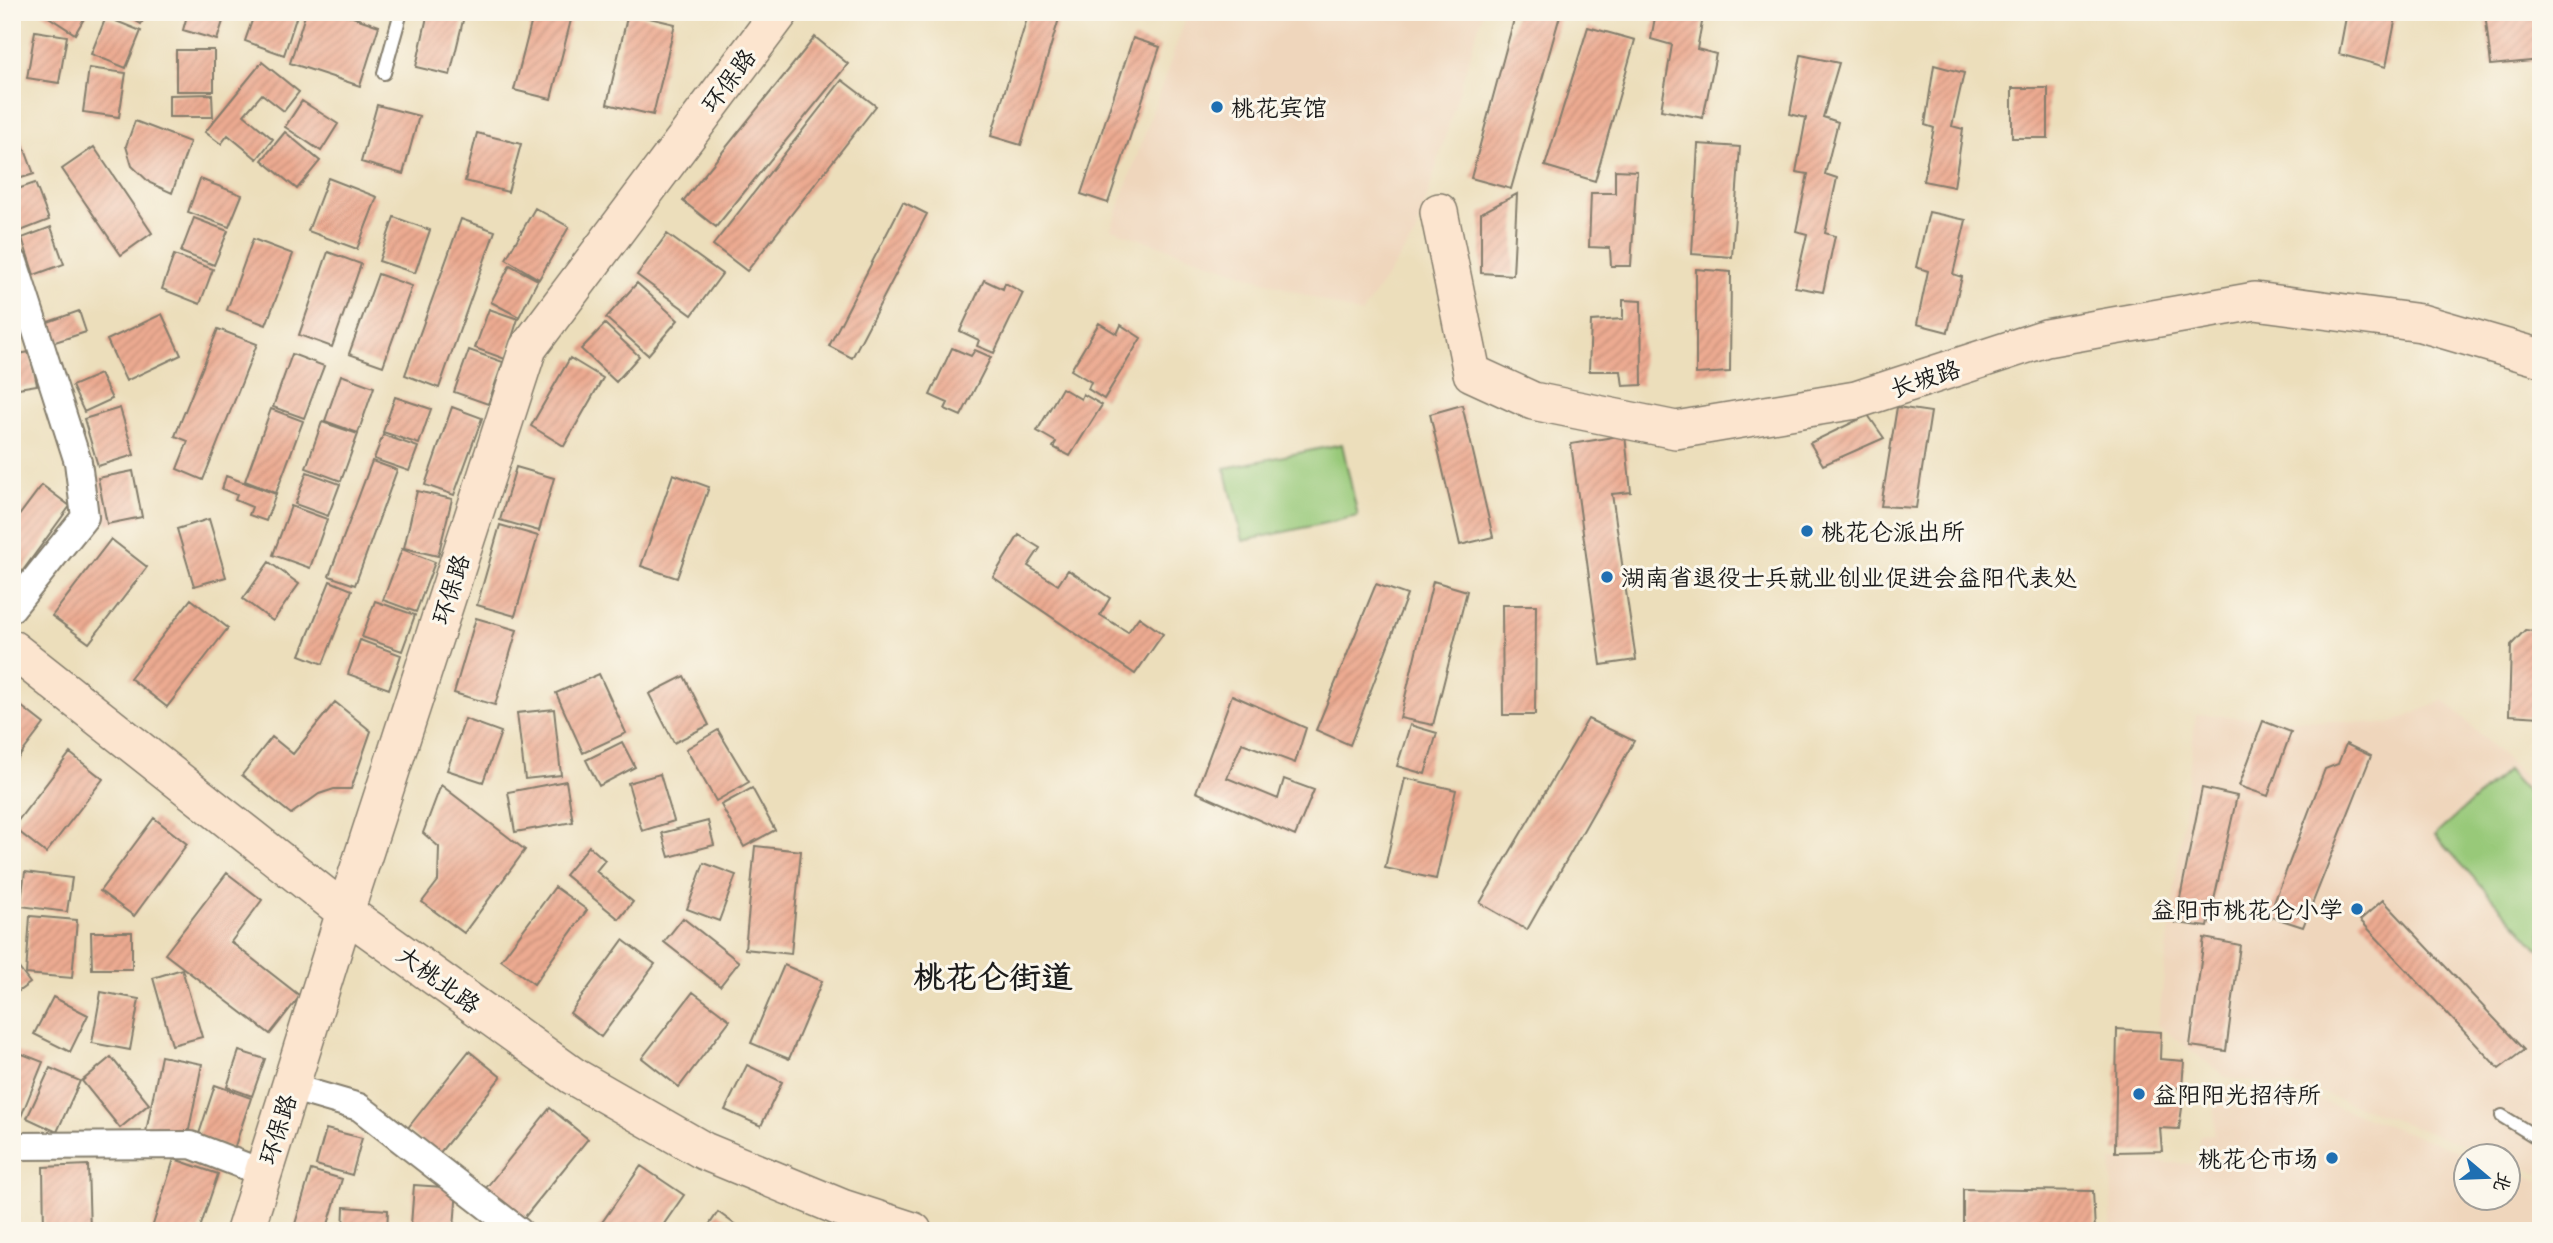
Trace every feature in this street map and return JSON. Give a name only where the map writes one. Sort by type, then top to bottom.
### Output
[{"type":"street","name":"环保路","points":[[245,1231],[345,912],[528,348],[780,12]]},
{"type":"street","name":"长坡路","points":[[1439,212],[1472,373],[1533,401],[1676,430],[1856,400],[2046,338],[2255,301],[2421,323],[2541,358]]},
{"type":"street","points":[[12,608],[85,517],[78,462],[14,262]]},
{"type":"street","name":"大桃北路","points":[[12,649],[345,912],[573,1076],[704,1152],[891,1227]]},
{"type":"street","points":[[290,1087],[359,1107],[519,1231]]},
{"type":"street","points":[[12,1146],[191,1145],[263,1173]]},
{"type":"lane","points":[[384,73],[401,12]]},
{"type":"lane","points":[[2502,1116],[2541,1140]]},
{"type":"shaded area","name":"桃花宾馆","points":[[1188,12],[1483,12],[1416,234],[1361,314],[1111,229]]},
{"type":"shaded area","name":"益阳市桃花仑小学","points":[[2444,700],[2541,792],[2541,1174],[2522,1167],[2522,1142],[2455,1142],[2311,1089],[2227,1078],[2158,1025],[2196,715],[2390,724]]},
{"type":"shaded area","name":"桃花仑市场","points":[[2216,1085],[2309,1097],[2452,1149],[2452,1212],[2522,1212],[2522,1174],[2541,1181],[2541,1231],[2111,1231],[2112,1161],[2198,1164],[2200,1135],[2214,1134]]},
{"type":"green space","points":[[1342,444],[1358,516],[1243,541],[1225,468]]},
{"type":"green space","points":[[2507,770],[2541,808],[2541,952],[2435,835]]},
{"type":"building","points":[[41,12],[88,12],[75,34]]},
{"type":"building","points":[[122,12],[148,12],[141,24]]},
{"type":"building","points":[[188,12],[226,12],[217,40],[183,30]]},
{"type":"building","points":[[255,12],[298,12],[284,55],[245,41]]},
{"type":"building","points":[[306,12],[338,12],[379,26],[360,86],[290,63]]},
{"type":"building","points":[[428,12],[465,12],[450,75],[416,67]]},
{"type":"building","points":[[534,12],[573,12],[551,99],[514,90]]},
{"type":"building","points":[[1029,12],[1061,12],[1021,145],[991,136]]},
{"type":"building","points":[[1516,12],[1561,12],[1511,189],[1471,178]]},
{"type":"building","points":[[1656,12],[1704,12],[1697,49],[1716,54],[1703,118],[1661,110],[1672,45],[1651,39]]},
{"type":"building","points":[[2347,12],[2397,12],[2386,67],[2339,54]]},
{"type":"building","points":[[2485,12],[2541,12],[2541,60],[2491,65]]},
{"type":"building","points":[[628,13],[675,24],[653,115],[607,104]]},
{"type":"building","points":[[106,17],[141,31],[126,68],[91,54]]},
{"type":"building","points":[[1588,27],[1635,40],[1595,181],[1545,166]]},
{"type":"building","points":[[35,31],[67,36],[59,83],[27,78]]},
{"type":"building","points":[[815,37],[848,64],[716,227],[683,201]]},
{"type":"building","points":[[1133,38],[1160,47],[1108,203],[1081,194]]},
{"type":"building","points":[[176,50],[214,50],[214,91],[176,91]]},
{"type":"building","points":[[1801,55],[1839,63],[1823,117],[1838,122],[1825,174],[1837,178],[1825,233],[1835,236],[1823,292],[1795,287],[1807,234],[1796,231],[1808,174],[1796,172],[1806,118],[1790,114]]},
{"type":"building","points":[[262,62],[299,92],[284,111],[262,94],[244,115],[273,139],[257,159],[228,135],[221,144],[205,132]]},
{"type":"building","points":[[1934,65],[1964,73],[1952,126],[1963,129],[1954,187],[1923,181],[1934,128],[1925,125]]},
{"type":"building","points":[[89,68],[126,73],[119,117],[83,112]]},
{"type":"building","points":[[842,80],[876,106],[747,271],[713,245]]},
{"type":"building","points":[[2012,88],[2048,88],[2048,138],[2012,138]]},
{"type":"building","points":[[212,94],[213,117],[169,117],[169,95]]},
{"type":"building","points":[[302,101],[338,124],[321,151],[285,127]]},
{"type":"building","points":[[377,105],[419,116],[403,174],[361,162]]},
{"type":"building","points":[[135,121],[190,142],[172,193],[150,183],[132,166],[126,146]]},
{"type":"building","points":[[285,132],[320,161],[297,189],[262,160]]},
{"type":"building","points":[[477,133],[521,144],[508,192],[465,181]]},
{"type":"building","points":[[21,139],[34,174],[12,181],[12,142]]},
{"type":"building","points":[[1698,144],[1740,147],[1732,257],[1692,254]]},
{"type":"building","points":[[94,147],[152,233],[121,255],[62,169]]},
{"type":"building","points":[[1615,170],[1637,171],[1631,266],[1611,266],[1610,248],[1589,247],[1591,193],[1615,193]]},
{"type":"building","points":[[328,178],[377,197],[357,249],[308,231]]},
{"type":"building","points":[[200,179],[242,195],[229,227],[188,212]]},
{"type":"building","points":[[35,183],[49,220],[13,234],[12,191]]},
{"type":"building","points":[[1517,194],[1513,275],[1481,273],[1481,213]]},
{"type":"building","points":[[903,202],[927,214],[852,358],[829,346]]},
{"type":"building","points":[[535,208],[569,227],[539,279],[506,259]]},
{"type":"building","points":[[1929,212],[1966,220],[1953,274],[1962,277],[1948,332],[1917,324],[1928,271],[1916,267]]},
{"type":"building","points":[[394,217],[430,230],[415,273],[379,261]]},
{"type":"building","points":[[194,218],[228,231],[214,265],[181,252]]},
{"type":"building","points":[[461,219],[495,231],[439,388],[405,375]]},
{"type":"building","points":[[51,227],[64,264],[34,275],[22,238]]},
{"type":"building","points":[[667,234],[722,274],[692,315],[637,275]]},
{"type":"building","points":[[253,239],[293,254],[266,325],[227,310]]},
{"type":"building","points":[[328,252],[361,264],[332,347],[299,335]]},
{"type":"building","points":[[174,255],[213,269],[200,304],[162,289]]},
{"type":"building","points":[[510,265],[538,280],[519,317],[491,302]]},
{"type":"building","points":[[1696,269],[1731,272],[1730,372],[1696,374]]},
{"type":"building","points":[[378,274],[412,286],[383,366],[349,354]]},
{"type":"building","points":[[984,280],[1003,289],[1005,283],[1023,293],[994,353],[977,346],[979,340],[960,331]]},
{"type":"building","points":[[637,283],[678,320],[648,355],[606,318]]},
{"type":"building","points":[[1623,300],[1641,301],[1642,385],[1623,386],[1621,371],[1589,371],[1591,321],[1623,319]]},
{"type":"building","points":[[489,309],[518,319],[505,359],[475,348]]},
{"type":"building","points":[[79,311],[86,332],[52,343],[45,323]]},
{"type":"building","points":[[162,314],[181,355],[126,381],[107,340]]},
{"type":"building","points":[[1099,323],[1117,334],[1121,325],[1141,338],[1104,399],[1088,389],[1091,382],[1071,370]]},
{"type":"building","points":[[605,324],[639,356],[616,382],[581,349]]},
{"type":"building","points":[[218,329],[257,344],[203,480],[177,469],[188,441],[175,436]]},
{"type":"building","points":[[952,348],[971,356],[975,350],[991,357],[961,416],[945,409],[948,403],[930,395]]},
{"type":"building","points":[[469,350],[503,362],[488,404],[454,392]]},
{"type":"building","points":[[30,352],[37,385],[12,389],[12,355]]},
{"type":"building","points":[[292,354],[324,366],[304,418],[273,407]]},
{"type":"building","points":[[570,358],[603,378],[564,446],[531,426]]},
{"type":"building","points":[[100,374],[112,399],[84,412],[72,386]]},
{"type":"building","points":[[341,375],[374,387],[358,433],[325,421]]},
{"type":"building","points":[[1062,388],[1081,399],[1083,394],[1102,405],[1070,456],[1053,447],[1056,442],[1037,431]]},
{"type":"building","points":[[395,397],[431,409],[419,444],[383,432]]},
{"type":"building","points":[[1462,405],[1493,537],[1460,545],[1430,414]]},
{"type":"building","points":[[452,407],[482,418],[454,495],[425,485]]},
{"type":"building","points":[[1897,407],[1931,412],[1916,508],[1881,506]]},
{"type":"building","points":[[120,408],[134,455],[98,466],[84,419]]},
{"type":"building","points":[[271,409],[303,421],[276,493],[245,481]]},
{"type":"building","points":[[1868,415],[1884,438],[1823,465],[1810,443]]},
{"type":"building","points":[[322,422],[358,434],[341,481],[306,468]]},
{"type":"building","points":[[383,435],[418,447],[409,471],[374,459]]},
{"type":"building","name":"湖南省退役士兵就业创业促进会益阳代表处","points":[[1625,435],[1631,492],[1612,494],[1636,660],[1601,665],[1571,444]]},
{"type":"building","points":[[372,461],[397,470],[355,585],[329,576]]},
{"type":"building","points":[[516,467],[554,478],[539,531],[500,520]]},
{"type":"building","points":[[133,471],[142,517],[107,524],[98,478]]},
{"type":"building","points":[[307,472],[340,484],[328,516],[295,504]]},
{"type":"building","points":[[673,474],[709,487],[677,578],[641,566]]},
{"type":"building","points":[[226,476],[276,494],[266,521],[249,515],[252,507],[235,500],[237,495],[222,489]]},
{"type":"building","points":[[42,485],[70,506],[16,580],[12,577],[12,525]]},
{"type":"building","points":[[417,491],[452,499],[438,556],[404,548]]},
{"type":"building","points":[[291,506],[327,519],[310,568],[273,555]]},
{"type":"building","points":[[209,519],[226,577],[194,586],[177,529]]},
{"type":"building","points":[[500,525],[538,536],[515,616],[477,605]]},
{"type":"building","points":[[1019,535],[1040,548],[1028,566],[1058,585],[1068,570],[1110,598],[1100,615],[1128,632],[1139,617],[1163,634],[1135,674],[993,577]]},
{"type":"building","points":[[111,539],[147,567],[89,643],[52,616]]},
{"type":"building","points":[[402,549],[435,562],[416,612],[383,600]]},
{"type":"building","points":[[269,562],[299,584],[273,621],[243,599]]},
{"type":"building","points":[[330,581],[352,590],[323,664],[300,655]]},
{"type":"building","points":[[1433,581],[1467,591],[1433,725],[1400,718]]},
{"type":"building","points":[[1376,584],[1407,595],[1350,745],[1316,730]]},
{"type":"building","points":[[191,599],[228,628],[167,707],[130,678]]},
{"type":"building","points":[[375,601],[415,615],[402,651],[362,637]]},
{"type":"building","points":[[1502,605],[1536,605],[1535,715],[1503,715]]},
{"type":"building","points":[[476,618],[517,630],[495,705],[454,693]]},
{"type":"building","points":[[2525,630],[2541,632],[2541,717],[2509,715],[2511,645]]},
{"type":"building","points":[[360,640],[401,655],[389,689],[348,674]]},
{"type":"building","points":[[599,674],[626,733],[583,753],[556,693]]},
{"type":"building","points":[[684,676],[709,725],[674,743],[649,694]]},
{"type":"building","points":[[1232,695],[1306,728],[1295,763],[1242,743],[1227,778],[1278,799],[1284,779],[1314,790],[1295,836],[1196,792]]},
{"type":"building","points":[[12,699],[44,724],[12,766]]},
{"type":"building","points":[[335,702],[371,731],[351,789],[334,789],[319,794],[291,814],[242,775],[272,737],[293,754]]},
{"type":"building","points":[[554,709],[561,775],[525,779],[517,713]]},
{"type":"building","points":[[465,719],[501,732],[483,782],[447,770]]},
{"type":"building","points":[[1588,719],[1634,741],[1527,930],[1480,903]]},
{"type":"building","points":[[2263,721],[2291,732],[2268,796],[2239,786]]},
{"type":"building","points":[[1410,725],[1437,733],[1425,774],[1397,766]]},
{"type":"building","points":[[718,730],[749,782],[716,801],[686,749]]},
{"type":"building","points":[[622,742],[635,767],[599,786],[586,760]]},
{"type":"building","points":[[2346,744],[2371,756],[2303,927],[2269,916],[2325,769],[2338,764]]},
{"type":"building","points":[[70,753],[103,779],[46,853],[13,827]]},
{"type":"building","points":[[660,774],[674,821],[642,831],[628,783]]},
{"type":"building","points":[[1405,778],[1456,790],[1436,879],[1385,868]]},
{"type":"building","points":[[566,781],[573,822],[515,832],[508,792]]},
{"type":"building","points":[[441,785],[525,850],[464,933],[422,902],[438,881],[439,847],[423,833]]},
{"type":"building","points":[[752,788],[775,830],[744,847],[721,805]]},
{"type":"building","points":[[2202,788],[2237,796],[2208,927],[2175,923]]},
{"type":"building","points":[[154,818],[187,844],[134,916],[100,891]]},
{"type":"building","points":[[708,821],[714,845],[669,857],[662,833]]},
{"type":"building","points":[[589,846],[605,860],[596,871],[633,902],[619,919],[565,875]]},
{"type":"building","points":[[755,846],[801,851],[791,954],[745,949]]},
{"type":"building","points":[[704,863],[736,875],[719,921],[687,909]]},
{"type":"building","points":[[25,872],[72,878],[67,912],[20,906]]},
{"type":"building","points":[[227,873],[262,900],[231,942],[300,996],[270,1034],[165,954]]},
{"type":"building","points":[[12,875],[19,876],[15,911],[12,911]]},
{"type":"building","points":[[555,887],[587,910],[534,984],[501,960]]},
{"type":"building","points":[[2383,900],[2524,1050],[2499,1069],[2360,920]]},
{"type":"building","points":[[30,916],[77,920],[72,978],[26,974]]},
{"type":"building","points":[[683,918],[739,962],[720,986],[664,942]]},
{"type":"building","points":[[91,932],[132,932],[132,969],[92,969]]},
{"type":"building","points":[[2204,938],[2240,945],[2226,1051],[2190,1046]]},
{"type":"building","points":[[623,940],[655,964],[601,1037],[570,1013]]},
{"type":"building","points":[[12,959],[30,983],[12,996]]},
{"type":"building","points":[[784,965],[822,981],[789,1059],[751,1043]]},
{"type":"building","points":[[182,969],[202,1037],[172,1045],[153,978]]},
{"type":"building","points":[[101,992],[139,999],[130,1050],[92,1043]]},
{"type":"building","points":[[693,992],[730,1020],[679,1087],[642,1058]]},
{"type":"building","points":[[53,997],[88,1015],[70,1052],[34,1034]]},
{"type":"building","name":"益阳阳光招待所","points":[[2117,1029],[2161,1032],[2160,1059],[2184,1061],[2182,1088],[2164,1087],[2162,1100],[2183,1101],[2179,1129],[2160,1128],[2162,1151],[2115,1152]]},
{"type":"building","points":[[12,1050],[43,1062],[20,1119],[12,1116]]},
{"type":"building","points":[[239,1051],[265,1059],[252,1096],[227,1087]]},
{"type":"building","points":[[469,1051],[501,1077],[438,1155],[407,1129]]},
{"type":"building","points":[[161,1056],[202,1064],[187,1140],[146,1132]]},
{"type":"building","points":[[111,1057],[149,1104],[120,1128],[82,1081]]},
{"type":"building","points":[[747,1065],[782,1082],[761,1126],[725,1110]]},
{"type":"building","points":[[50,1068],[80,1081],[57,1132],[27,1118]]},
{"type":"building","points":[[215,1085],[251,1098],[234,1149],[198,1137]]},
{"type":"building","points":[[550,1108],[588,1139],[524,1218],[486,1188]]},
{"type":"building","points":[[326,1129],[362,1138],[352,1175],[316,1165]]},
{"type":"building","points":[[174,1159],[218,1174],[199,1231],[151,1231]]},
{"type":"building","points":[[88,1165],[90,1231],[44,1231],[43,1167]]},
{"type":"building","points":[[641,1166],[684,1195],[659,1231],[596,1231]]},
{"type":"building","points":[[311,1170],[342,1179],[326,1231],[295,1224]]},
{"type":"building","points":[[414,1185],[457,1188],[454,1228],[411,1225]]},
{"type":"building","points":[[1963,1189],[2093,1191],[2095,1231],[1963,1231]]},
{"type":"building","points":[[344,1207],[388,1210],[387,1231],[343,1231]]},
{"type":"building","points":[[718,1212],[744,1231],[705,1231]]},
{"type":"place","name":"桃花宾馆","points":[[1217,107]]},
{"type":"place","name":"桃花仑派出所","points":[[1807,531]]},
{"type":"place","name":"湖南省退役士兵就业创业促进会益阳代表处","points":[[1607,577]]},
{"type":"place","name":"益阳市桃花仑小学","points":[[2357,909]]},
{"type":"place","name":"益阳阳光招待所","points":[[2139,1094]]},
{"type":"place","name":"桃花仑市场","points":[[2332,1158]]},
{"type":"district","name":"桃花仑街道","points":[[993,976]]}]
